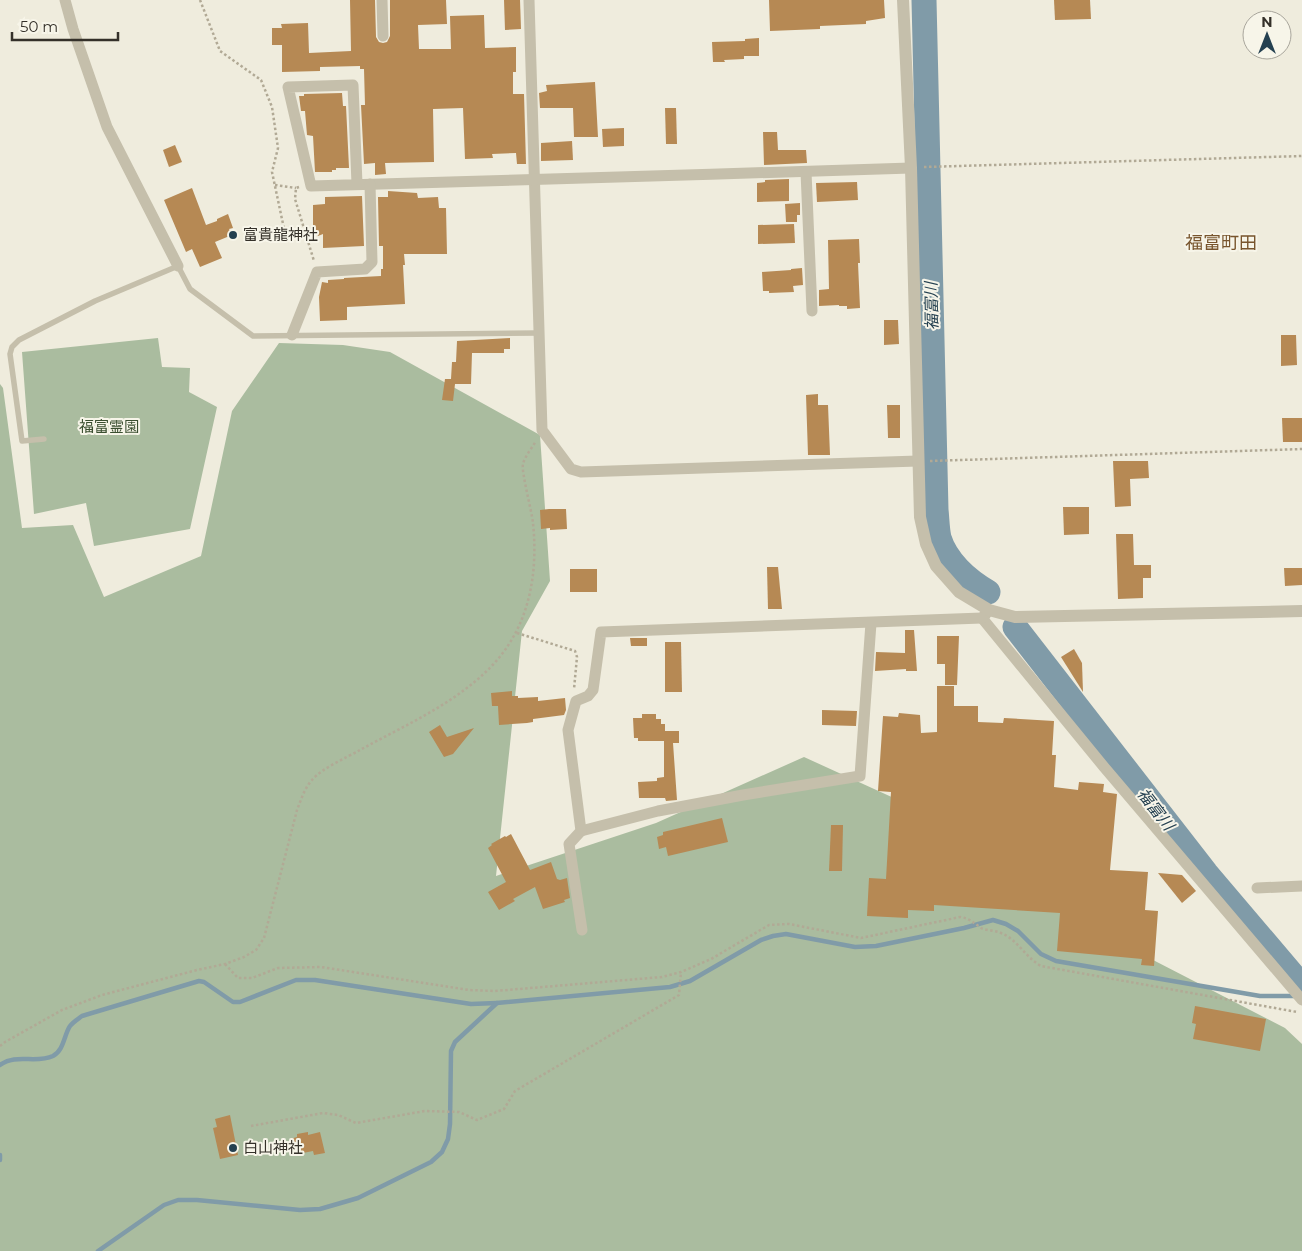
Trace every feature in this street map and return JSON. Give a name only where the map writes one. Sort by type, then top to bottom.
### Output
[{"type":"street","points":[[65,0],[73,29],[107,127],[178,266]]},
{"type":"street","points":[[382,0],[383,36]]},
{"type":"street","points":[[529,0],[542,430],[571,469],[581,472],[924,461]]},
{"type":"street","points":[[904,0],[915,168],[924,461],[920,518],[930,552],[936,566],[959,592],[985,614],[1104,767],[1302,1000]]},
{"type":"street","points":[[357,184],[353,85],[288,87],[311,186],[915,168]]},
{"type":"street","points":[[806,172],[812,311]]},
{"type":"street","points":[[292,335],[317,272],[365,269],[372,262],[370,184]]},
{"type":"street","points":[[580,831],[568,730],[576,701],[588,696],[593,690],[601,632],[871,623],[985,614],[1015,617],[1302,611]]},
{"type":"street","points":[[582,930],[569,844],[580,831],[658,811],[860,776],[871,623]]},
{"type":"street","points":[[1257,888],[1302,886]]},
{"type":"lane","points":[[44,439],[22,442],[10,354],[12,347],[19,340],[95,301],[178,266],[190,289],[253,336],[539,333]]},
{"type":"path","points":[[200,0],[220,50],[261,80],[272,106],[278,148],[272,172],[286,238]]},
{"type":"path","points":[[915,168],[1302,156]]},
{"type":"path","points":[[275,185],[296,188],[311,186]]},
{"type":"path","points":[[296,188],[295,199],[317,272]]},
{"type":"path","points":[[0,1046],[62,1010],[102,996],[225,964],[256,950],[264,938],[297,810],[304,791],[313,778],[472,686],[498,659],[517,633],[530,594],[535,557],[533,522],[523,465],[542,430]]},
{"type":"path","points":[[924,461],[1302,450]]},
{"type":"path","points":[[517,633],[575,651],[578,657],[574,686],[576,701]]},
{"type":"path","points":[[225,964],[238,978],[252,978],[278,968],[321,967],[470,990],[495,991],[681,974],[712,960],[769,925],[789,924],[861,938],[960,917],[967,918],[984,929],[1001,933],[1015,942],[1032,961],[1041,966],[1296,1012],[1302,1011]]},
{"type":"path","points":[[251,1126],[323,1113],[338,1115],[356,1123],[425,1111],[455,1112],[477,1120],[504,1109],[514,1090],[679,994],[681,974]]},
{"type":"green space","name":"福富霊園","points":[[158,338],[162,367],[190,368],[189,392],[217,407],[190,529],[94,546],[86,503],[34,514],[22,352]]},
{"type":"green space","points":[[279,343],[343,345],[390,352],[540,435],[550,581],[522,631],[496,876],[656,823],[804,757],[942,820],[1124,945],[1285,1028],[1302,1044],[1302,1251],[0,1251],[0,384],[3,388],[22,528],[73,525],[104,597],[201,556],[232,411]]},
{"type":"building","points":[[350,0],[375,0],[376,37],[379,42],[383,43],[387,42],[390,36],[390,0],[446,0],[447,24],[418,25],[419,49],[451,49],[450,16],[484,15],[485,48],[516,47],[516,72],[513,72],[513,94],[524,94],[526,164],[517,164],[516,153],[492,154],[493,158],[465,159],[463,108],[433,109],[434,162],[385,163],[386,174],[375,175],[375,163],[364,164],[361,105],[365,105],[364,69],[360,69],[360,66],[320,67],[320,71],[282,72],[282,45],[272,45],[272,28],[282,28],[281,24],[308,23],[309,53],[351,51]]},
{"type":"building","points":[[504,0],[520,0],[521,29],[505,30]]},
{"type":"building","points":[[769,0],[884,0],[885,18],[866,21],[866,24],[820,26],[820,29],[770,31]]},
{"type":"building","points":[[1054,0],[1090,0],[1091,19],[1055,20]]},
{"type":"building","points":[[759,38],[759,56],[744,56],[744,59],[713,62],[712,42],[745,41],[745,39]]},
{"type":"building","points":[[595,82],[598,137],[574,137],[573,108],[540,108],[539,93],[547,91],[546,85]]},
{"type":"building","points":[[342,93],[343,106],[346,106],[349,168],[336,168],[332,172],[315,172],[313,136],[307,135],[305,111],[301,111],[299,96],[304,96],[304,94]]},
{"type":"building","points":[[665,108],[676,108],[677,144],[666,144]]},
{"type":"building","points":[[624,128],[624,146],[603,147],[602,129]]},
{"type":"building","points":[[763,132],[777,132],[778,150],[806,150],[807,163],[764,165]]},
{"type":"building","points":[[572,141],[573,160],[541,161],[541,143]]},
{"type":"building","points":[[175,145],[182,162],[169,167],[163,150]]},
{"type":"building","points":[[789,179],[789,201],[757,202],[757,183],[765,182],[765,180]]},
{"type":"building","points":[[857,182],[858,200],[817,202],[816,183]]},
{"type":"building","points":[[192,188],[206,225],[228,214],[233,228],[229,229],[232,235],[215,242],[222,258],[200,267],[192,249],[186,252],[164,200]]},
{"type":"building","points":[[388,191],[417,193],[418,198],[438,197],[439,208],[446,208],[447,254],[404,254],[405,304],[347,307],[347,320],[320,321],[319,297],[322,282],[328,283],[328,280],[344,278],[381,276],[381,269],[383,269],[383,246],[379,246],[378,197],[388,197]]},
{"type":"building","points":[[362,196],[364,246],[323,248],[323,234],[318,236],[313,225],[313,205],[325,204],[325,197]]},
{"type":"building","points":[[800,203],[800,215],[797,215],[797,222],[786,222],[785,204]]},
{"type":"building","points":[[794,224],[795,243],[758,244],[758,225]]},
{"type":"building","points":[[859,239],[860,308],[847,309],[847,306],[839,305],[819,306],[819,290],[829,289],[828,240]]},
{"type":"building","points":[[802,268],[803,285],[793,286],[794,292],[769,293],[769,291],[763,291],[762,272]]},
{"type":"building","points":[[884,320],[898,320],[899,344],[884,345]]},
{"type":"building","points":[[1281,335],[1296,335],[1297,365],[1281,366]]},
{"type":"building","points":[[510,338],[510,349],[504,349],[504,353],[472,353],[471,384],[455,384],[453,401],[442,400],[445,379],[451,379],[452,362],[456,362],[457,341]]},
{"type":"building","points":[[818,394],[818,405],[828,405],[830,455],[808,455],[806,395]]},
{"type":"building","points":[[887,405],[900,405],[900,438],[888,438]]},
{"type":"building","points":[[1282,418],[1302,418],[1302,442],[1283,442]]},
{"type":"building","points":[[1113,461],[1148,461],[1149,478],[1130,479],[1131,506],[1115,507]]},
{"type":"building","points":[[1063,507],[1089,507],[1089,534],[1064,535]]},
{"type":"building","points":[[566,509],[567,529],[541,529],[540,510]]},
{"type":"building","points":[[1116,534],[1133,534],[1134,565],[1151,565],[1151,578],[1143,578],[1143,598],[1118,599]]},
{"type":"building","points":[[767,567],[778,567],[782,609],[768,609]]},
{"type":"building","points":[[1284,568],[1302,568],[1302,585],[1285,586]]},
{"type":"building","points":[[570,569],[597,569],[597,592],[570,592]]},
{"type":"building","points":[[905,630],[914,630],[917,671],[906,671],[906,669],[875,671],[876,652],[905,653]]},
{"type":"building","points":[[937,636],[959,636],[957,685],[945,685],[945,664],[937,664]]},
{"type":"building","points":[[630,638],[647,638],[647,646],[631,646]]},
{"type":"building","points":[[665,642],[681,642],[682,692],[665,692]]},
{"type":"building","points":[[1074,649],[1082,663],[1083,692],[1061,657]]},
{"type":"building","points":[[937,686],[954,686],[954,706],[978,706],[978,722],[1003,723],[1004,718],[1054,721],[1052,755],[1056,755],[1054,787],[1078,790],[1079,782],[1104,784],[1103,792],[1117,794],[1110,870],[1148,872],[1145,910],[1158,911],[1154,966],[1141,965],[1142,959],[1057,951],[1060,913],[934,905],[934,911],[908,910],[908,918],[867,916],[869,878],[886,879],[891,792],[878,791],[883,716],[898,717],[899,713],[920,715],[921,733],[937,732]]},
{"type":"building","points":[[512,691],[512,696],[518,696],[518,698],[538,697],[538,701],[565,698],[566,710],[564,715],[533,719],[533,722],[527,723],[499,725],[498,706],[492,706],[491,693]]},
{"type":"building","points":[[822,710],[857,711],[856,726],[822,725]]},
{"type":"building","points":[[642,714],[656,714],[656,719],[661,719],[661,724],[665,724],[665,731],[679,731],[679,743],[673,743],[677,800],[666,801],[665,798],[639,798],[638,782],[657,781],[657,778],[664,777],[664,741],[638,741],[638,738],[634,738],[633,718],[642,718]]},
{"type":"building","points":[[440,725],[447,737],[474,728],[453,754],[444,757],[429,732]]},
{"type":"building","points":[[722,818],[728,842],[668,856],[666,847],[659,849],[657,837],[663,835],[663,832]]},
{"type":"building","points":[[831,825],[843,825],[842,871],[829,871]]},
{"type":"building","points":[[511,834],[530,870],[551,862],[557,879],[567,878],[570,898],[564,900],[565,902],[543,909],[535,887],[513,899],[515,901],[499,910],[488,892],[506,882],[488,848],[491,844]]},
{"type":"building","points":[[1158,873],[1182,875],[1196,891],[1182,903]]},
{"type":"building","points":[[1195,1006],[1266,1019],[1260,1051],[1193,1039],[1196,1024],[1192,1023]]},
{"type":"building","points":[[230,1115],[238,1155],[220,1159],[213,1128],[217,1127],[215,1119]]},
{"type":"building","points":[[308,1132],[308,1135],[320,1132],[325,1153],[314,1155],[313,1151],[293,1155],[290,1139],[297,1137],[297,1134]]},
{"type":"waterway","name":"福富川","points":[[924,0],[937,528],[942,546],[952,562],[972,582],[988,592]]},
{"type":"waterway","name":"福富川","points":[[1015,627],[1206,873],[1302,986]]},
{"type":"waterway","points":[[98,1251],[164,1205],[178,1200],[197,1200],[300,1210],[320,1209],[358,1198],[431,1162],[442,1152],[448,1139],[450,1124],[451,1051],[455,1042],[497,1003],[670,987],[690,981],[761,940],[773,936],[786,934],[855,947],[876,946],[964,928],[993,920],[1006,924],[1018,931],[1041,954],[1056,961],[1260,996],[1297,996]]},
{"type":"waterway","points":[[0,1065],[6,1061],[40,1059],[53,1056],[62,1046],[70,1026],[82,1016],[199,981],[204,982],[233,1002],[240,1002],[296,980],[315,980],[471,1004],[497,1003]]},
{"type":"waterway","points":[[0,1155],[0,1160]]},
{"type":"place","name":"富貴龍神社","points":[[233,235]]},
{"type":"place","name":"白山神社","points":[[233,1148]]},
{"type":"district","name":"福富町田","points":[[1221,243]]}]
